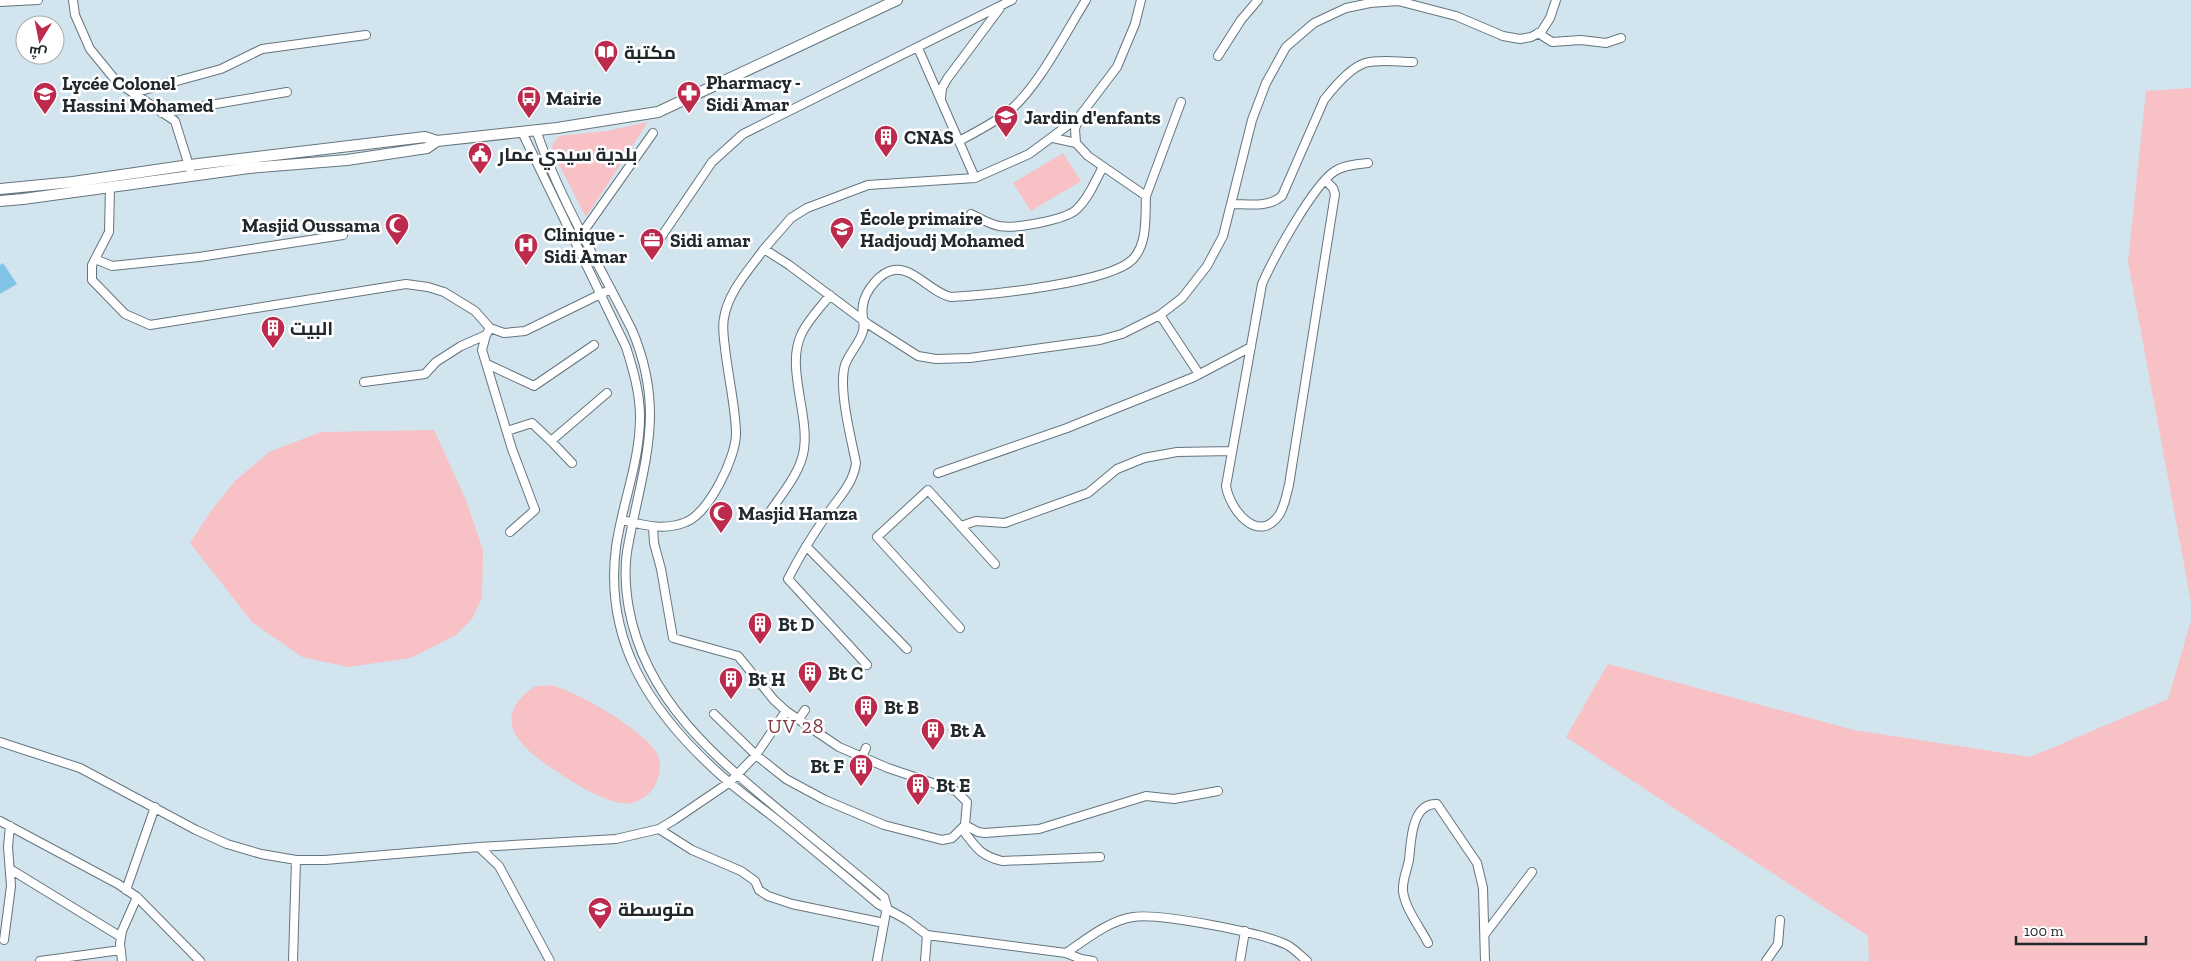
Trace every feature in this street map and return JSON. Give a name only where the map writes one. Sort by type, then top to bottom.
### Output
[{"type":"street","points":[[0,2],[38,0]]},
{"type":"street","points":[[72,0],[75,15],[90,48],[117,82],[175,122],[192,175]]},
{"type":"street","points":[[0,190],[73,182],[190,164],[426,137],[437,141],[522,132],[658,112],[897,0]]},
{"type":"street","points":[[655,246],[712,162],[743,134],[1012,0]]},
{"type":"street","points":[[959,141],[996,120],[1022,99],[1035,82],[1086,0]]},
{"type":"street","points":[[622,520],[653,527],[686,522],[706,505],[728,467],[734,451],[736,433],[729,384],[724,318],[730,298],[764,249],[791,218],[833,196],[868,185],[975,178],[1029,154],[1079,117],[1117,67],[1135,24],[1141,0]]},
{"type":"street","points":[[1218,56],[1241,20],[1258,0]]},
{"type":"street","points":[[764,249],[862,319],[918,356],[936,359],[970,358],[1100,340],[1122,334],[1160,315],[1182,298],[1207,266],[1223,236],[1232,204],[1240,161],[1252,120],[1266,83],[1286,47],[1314,23],[1346,8],[1370,2],[1398,1],[1456,16],[1503,36],[1520,39],[1538,33],[1550,18],[1556,0]]},
{"type":"street","points":[[940,100],[942,88],[947,79],[1002,5]]},
{"type":"street","points":[[1538,33],[1552,42],[1581,40],[1606,44],[1621,38]]},
{"type":"street","points":[[133,93],[221,69],[262,49],[366,35]]},
{"type":"street","points":[[918,48],[975,178]]},
{"type":"street","points":[[1232,204],[1267,204],[1276,202],[1282,196],[1324,100],[1332,89],[1348,75],[1364,63],[1413,62]]},
{"type":"street","points":[[162,113],[287,92]]},
{"type":"street","points":[[867,665],[788,578],[806,546],[850,484],[854,474],[856,463],[843,383],[845,366],[863,332],[862,319],[865,296],[884,273],[900,269],[910,273],[938,293],[951,297],[1046,286],[1110,273],[1124,266],[1134,258],[1140,249],[1145,232],[1146,196],[1181,102]]},
{"type":"street","points":[[1076,143],[1075,129],[1079,117]]},
{"type":"street","points":[[536,130],[544,154],[611,289],[638,346],[645,367],[651,420],[646,459],[626,556],[627,599],[634,632],[644,660],[658,687],[688,728],[738,776],[884,897],[887,907],[877,961]]},
{"type":"street","points":[[522,132],[626,347],[634,372],[640,417],[636,453],[614,566],[615,602],[620,627],[634,669],[657,707],[683,738],[730,782],[878,904],[887,907],[927,935],[1066,952],[1081,960],[1093,961]]},
{"type":"street","points":[[583,232],[653,133]]},
{"type":"street","points":[[1053,138],[1076,143],[1103,167],[1146,196]]},
{"type":"street","points":[[0,201],[249,168],[347,160],[427,148],[437,141]]},
{"type":"street","points":[[1325,180],[1330,184],[1335,194],[1289,485],[1284,504],[1278,515],[1265,526],[1255,526],[1243,519],[1228,498],[1226,486],[1262,284],[1268,270],[1312,195],[1325,180],[1335,171],[1368,163]]},
{"type":"street","points":[[971,214],[986,223],[1001,226],[1017,226],[1065,216],[1075,212],[1084,202],[1103,167]]},
{"type":"street","points":[[110,187],[109,232],[92,265],[92,280],[125,314],[150,325],[406,284],[428,287],[444,292],[475,311],[490,328],[504,333],[525,331],[611,289]]},
{"type":"street","points":[[95,259],[112,266],[200,257],[343,235]]},
{"type":"street","points":[[767,516],[796,470],[804,451],[805,434],[796,351],[801,334],[830,295]]},
{"type":"street","points":[[1160,315],[1199,374]]},
{"type":"street","points":[[490,328],[482,350],[507,431],[535,510],[510,532]]},
{"type":"street","points":[[364,382],[425,374],[436,362],[461,346],[486,335]]},
{"type":"street","points":[[487,364],[534,386],[594,345]]},
{"type":"street","points":[[938,472],[1067,428],[1199,374],[1251,347]]},
{"type":"street","points":[[551,442],[607,393]]},
{"type":"street","points":[[507,431],[532,423],[572,463]]},
{"type":"street","points":[[961,526],[976,521],[1005,523],[1088,493],[1116,470],[1144,458],[1177,452],[1232,451]]},
{"type":"street","points":[[960,628],[877,537],[928,490],[995,564]]},
{"type":"street","points":[[653,527],[654,543],[662,569],[673,638],[738,656],[774,700],[786,711],[839,747],[956,791],[968,802],[964,827],[952,838],[942,840],[921,830],[884,825],[825,800],[756,755],[728,725],[714,714]]},
{"type":"street","points":[[806,546],[907,649]]},
{"type":"street","points":[[748,667],[755,661]]},
{"type":"street","points":[[798,719],[806,710]]},
{"type":"street","points":[[0,742],[80,768],[196,830],[228,844],[261,854],[296,860],[325,860],[479,847],[616,839],[659,829],[738,776],[756,755],[786,711]]},
{"type":"street","points":[[862,757],[866,748]]},
{"type":"street","points":[[930,782],[932,773]]},
{"type":"street","points":[[964,827],[985,833],[1039,829],[1146,796],[1180,799],[1218,791]]},
{"type":"street","points":[[1428,943],[1408,906],[1403,890],[1416,818],[1432,803],[1437,804],[1477,863],[1483,888],[1485,961]]},
{"type":"street","points":[[854,813],[857,804]]},
{"type":"street","points":[[126,890],[155,807]]},
{"type":"street","points":[[0,821],[138,897],[200,961]]},
{"type":"street","points":[[4,940],[10,910],[10,826]]},
{"type":"street","points":[[964,827],[978,850],[987,857],[1002,861],[1100,857]]},
{"type":"street","points":[[659,829],[692,850],[741,871],[755,881],[759,890],[768,896],[792,904],[884,923]]},
{"type":"street","points":[[479,847],[499,866],[550,961]]},
{"type":"street","points":[[293,961],[296,860]]},
{"type":"street","points":[[10,869],[121,937]]},
{"type":"street","points":[[1485,934],[1532,872]]},
{"type":"street","points":[[122,961],[121,937],[138,897]]},
{"type":"street","points":[[1066,952],[1096,932],[1133,917],[1167,918],[1245,932],[1289,946],[1307,961]]},
{"type":"street","points":[[1766,961],[1778,944],[1780,920]]},
{"type":"street","points":[[1240,961],[1245,932]]},
{"type":"street","points":[[925,961],[927,935]]},
{"type":"street","points":[[40,961],[121,950]]},
{"type":"shaded area","points":[[2191,88],[2191,602],[2128,262],[2146,91]]},
{"type":"shaded area","points":[[648,122],[586,217],[554,155],[552,145],[559,136],[606,131]]},
{"type":"shaded area","points":[[1063,153],[1081,181],[1031,211],[1013,183]]},
{"type":"shaded area","points":[[434,430],[466,500],[483,550],[482,597],[472,619],[456,635],[411,658],[348,667],[302,657],[252,622],[190,543],[211,511],[235,481],[269,452],[321,432]]},
{"type":"shaded area","points":[[2191,621],[2191,961],[1869,961],[1868,936],[1566,737],[1608,664],[1854,730],[2030,757],[2168,699]]},
{"type":"shaded area","points":[[535,686],[554,686],[579,696],[611,714],[640,735],[657,754],[660,761],[659,776],[650,792],[645,797],[627,804],[596,795],[546,764],[523,745],[512,723],[513,711],[520,699]]},
{"type":"water","points":[[3,263],[17,284],[0,294],[0,265]]},
{"type":"place","name":"مكتبة","points":[[606,73]]},
{"type":"place","name":"Pharmacy - Sidi Amar","points":[[689,114]]},
{"type":"place","name":"Lycée Colonel Hassini Mohamed","points":[[45,115]]},
{"type":"place","name":"Mairie","points":[[529,119]]},
{"type":"place","name":"Jardin d'enfants","points":[[1006,138]]},
{"type":"place","name":"CNAS","points":[[886,158]]},
{"type":"place","name":"بلدية سيدي عمار","points":[[480,175]]},
{"type":"place","name":"Masjid Oussama","points":[[397,246]]},
{"type":"place","name":"École primaire Hadjoudj Mohamed","points":[[842,250]]},
{"type":"place","name":"Sidi amar","points":[[652,261]]},
{"type":"place","name":"Clinique - Sidi Amar","points":[[526,266]]},
{"type":"place","name":"البيت","points":[[273,349]]},
{"type":"place","name":"Masjid Hamza","points":[[721,534]]},
{"type":"place","name":"Bt D","points":[[760,645]]},
{"type":"place","name":"Bt C","points":[[810,694]]},
{"type":"place","name":"Bt H","points":[[731,700]]},
{"type":"place","name":"Bt B","points":[[866,728]]},
{"type":"place","name":"Bt A","points":[[933,751]]},
{"type":"place","name":"Bt F","points":[[861,787]]},
{"type":"place","name":"Bt E","points":[[918,806]]},
{"type":"place","name":"متوسطة","points":[[600,930]]},
{"type":"district","name":"UV 28","points":[[796,726]]}]
